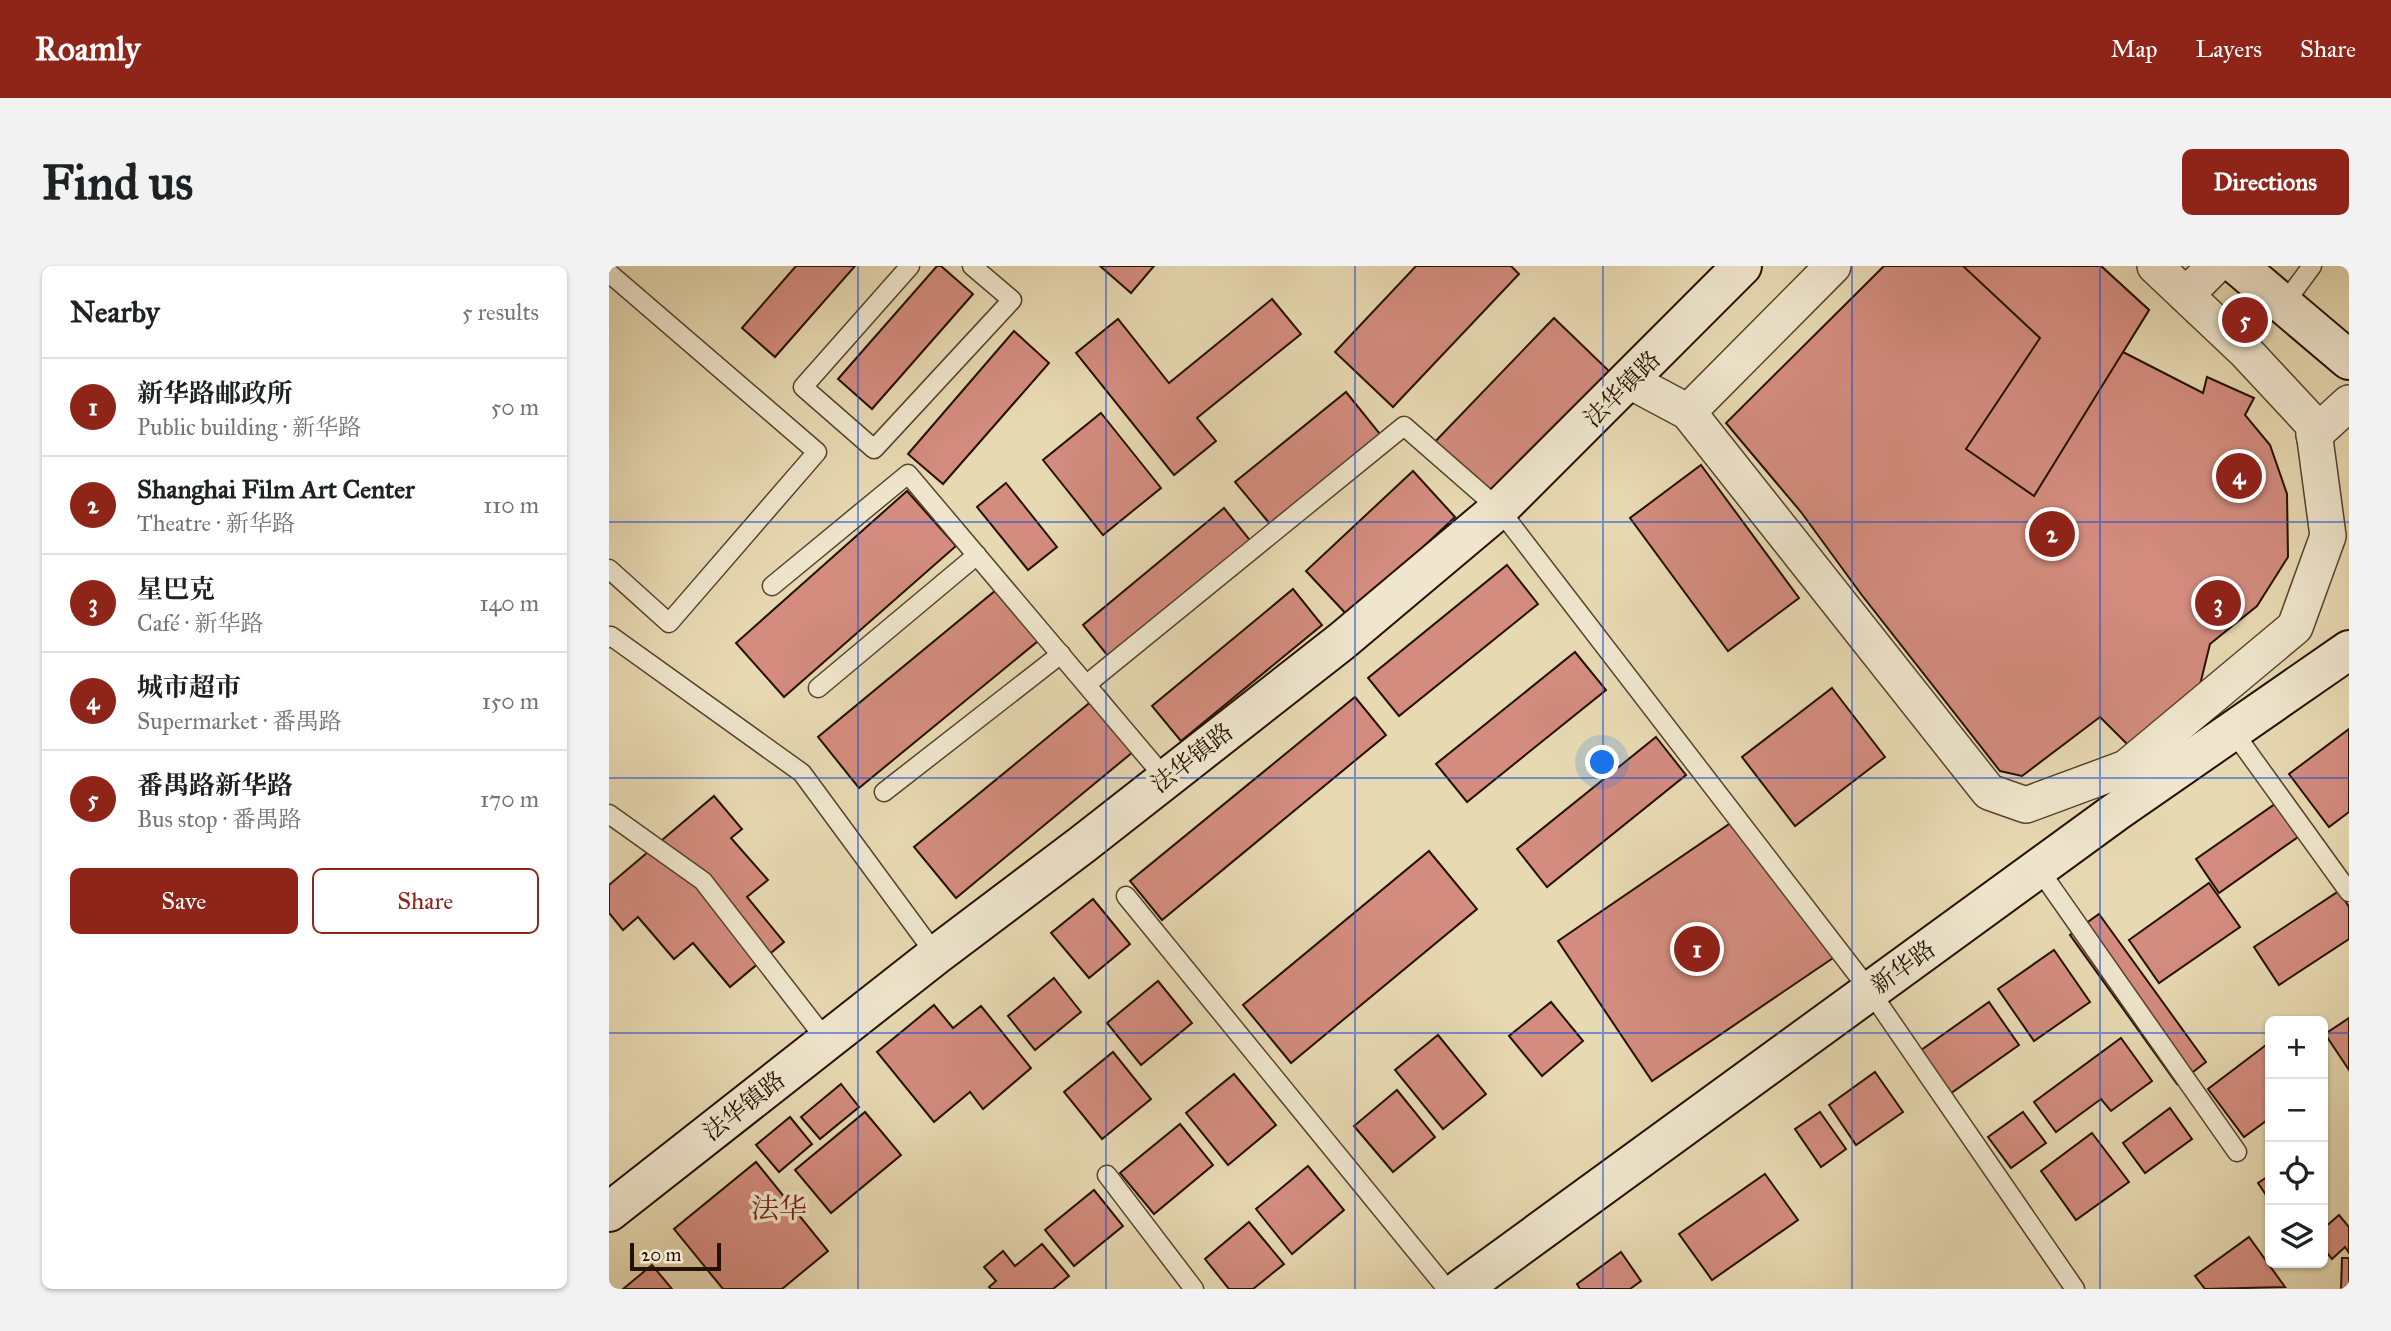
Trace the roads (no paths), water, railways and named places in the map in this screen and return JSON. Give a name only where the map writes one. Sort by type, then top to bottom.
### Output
[{"type":"street","name":"法华镇路","points":[[609,1212],[1342,641],[1499,509],[1630,381],[1742,266]]},
{"type":"street","points":[[1688,412],[1833,266]]},
{"type":"street","points":[[1630,381],[1688,412],[1989,792],[2026,805],[2138,778],[2295,627],[2328,536],[2313,424],[2246,352],[2155,266]]},
{"type":"street","points":[[2186,295],[2215,266]]},
{"type":"street","points":[[2238,266],[2349,360]]},
{"type":"street","points":[[2314,435],[2349,403]]},
{"type":"street","name":"新华路","points":[[1461,1289],[2038,869],[2138,778],[2232,730],[2349,650]]},
{"type":"lane","points":[[909,266],[803,387],[874,449],[1012,300],[972,266]]},
{"type":"lane","points":[[2284,304],[2312,266]]},
{"type":"lane","points":[[609,273],[817,452],[669,623],[609,569]]},
{"type":"lane","points":[[1087,684],[1404,426],[1499,509],[1870,991],[2075,1289]]},
{"type":"lane","points":[[772,586],[908,474],[1165,779]]},
{"type":"lane","points":[[818,688],[977,555]]},
{"type":"lane","points":[[609,638],[611,636],[802,773],[936,955]]},
{"type":"lane","points":[[884,792],[1061,654]]},
{"type":"lane","points":[[2232,730],[2349,892]]},
{"type":"lane","points":[[609,814],[703,881],[827,1041]]},
{"type":"lane","points":[[2038,869],[2237,1152]]},
{"type":"lane","points":[[1126,895],[1447,1289]]},
{"type":"lane","points":[[1107,1175],[1194,1289]]},
{"type":"place","name":"番禺路新华路","points":[[2245,320]]},
{"type":"place","name":"城市超市","points":[[2239,476]]},
{"type":"place","name":"Shanghai Film Art Center","points":[[2052,534]]},
{"type":"place","name":"星巴克","points":[[2218,603]]},
{"type":"place","name":"新华路邮政所","points":[[1697,949]]},
{"type":"district","name":"法华","points":[[779,1208]]}]
